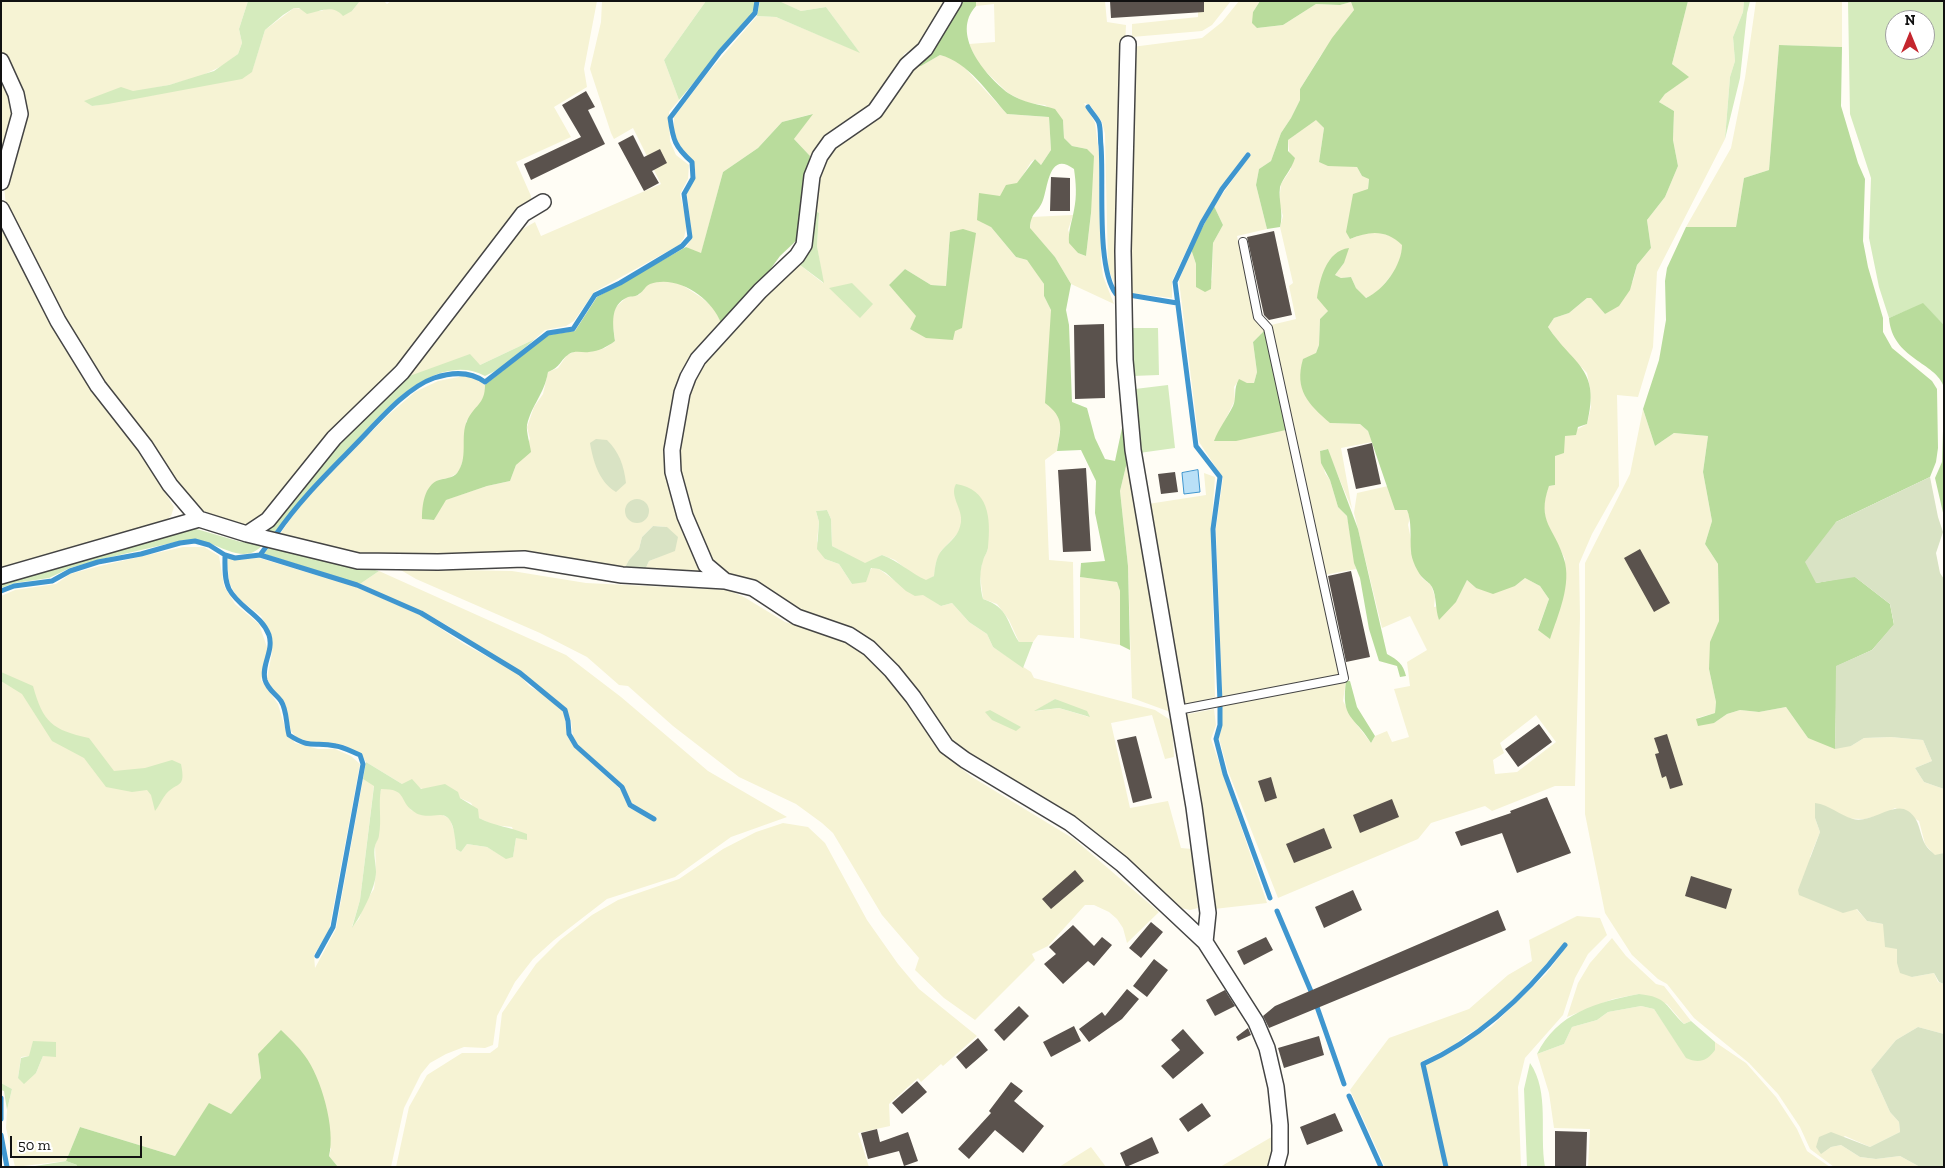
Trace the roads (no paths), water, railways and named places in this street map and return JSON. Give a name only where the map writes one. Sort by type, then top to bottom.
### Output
[{"type":"street","points":[[725,580],[706,565],[685,516],[673,472],[672,450],[682,393],[688,376],[698,359],[760,290],[797,256],[804,245],[812,176],[820,156],[830,142],[875,112],[907,65],[925,49],[954,1]]},
{"type":"street","points":[[1128,44],[1123,252],[1125,360],[1133,450],[1194,807],[1208,913],[1206,942]]},
{"type":"street","points":[[1,61],[16,94],[20,114],[1,182]]},
{"type":"street","points":[[247,534],[268,520],[334,438],[402,372],[523,214],[543,202]]},
{"type":"street","points":[[1,209],[58,321],[98,386],[145,446],[170,485],[199,519],[247,534],[358,561],[438,562],[524,559],[622,575],[700,581],[725,580],[752,588],[797,617],[814,625],[849,634],[869,648],[892,671],[913,697],[946,746],[965,760],[1070,823],[1122,864],[1206,942],[1256,1022],[1267,1048],[1276,1087],[1280,1125],[1280,1152],[1276,1167]]},
{"type":"street","points":[[1,576],[199,519]]},
{"type":"lane","points":[[1178,710],[1344,678],[1268,328],[1258,317],[1243,242]]},
{"type":"water","points":[[1198,470],[1200,492],[1184,494],[1182,473]]},
{"type":"waterway","points":[[277,533],[323,478],[401,398],[412,390],[434,378],[454,374],[467,374],[485,382],[548,333],[573,329],[595,295],[620,283],[682,246],[690,237],[684,194],[693,178],[692,162],[676,143],[670,118],[720,52],[755,13],[757,1]]},
{"type":"waterway","points":[[1088,107],[1100,126],[1103,246],[1110,282],[1116,294]]},
{"type":"waterway","points":[[1248,155],[1222,189],[1202,223],[1175,282],[1196,446],[1220,477],[1213,529],[1220,702],[1220,725],[1216,739],[1225,774],[1270,898]]},
{"type":"waterway","points":[[1129,295],[1177,303]]},
{"type":"waterway","points":[[1,591],[14,586],[52,581],[70,571],[98,562],[141,554],[180,543],[195,541],[209,545],[225,555],[235,558],[260,555],[266,547]]},
{"type":"waterway","points":[[225,555],[226,577],[229,589],[233,596],[261,622],[269,635],[270,647],[264,674],[265,680],[268,687],[283,705],[289,735],[308,744],[345,748],[360,755],[363,764],[333,927],[317,956]]},
{"type":"waterway","points":[[260,555],[357,585],[421,613],[520,673],[565,710],[569,734],[576,746],[622,787],[630,805],[654,819]]},
{"type":"waterway","points":[[1277,911],[1313,996]]},
{"type":"waterway","points":[[1446,1167],[1423,1064],[1464,1041],[1501,1014],[1535,981],[1565,945]]},
{"type":"waterway","points":[[1316,1004],[1344,1084]]},
{"type":"waterway","points":[[1349,1096],[1381,1167]]},
{"type":"waterway","points":[[1,1098],[1,1119]]},
{"type":"waterway","points":[[1,1135],[7,1167]]}]
